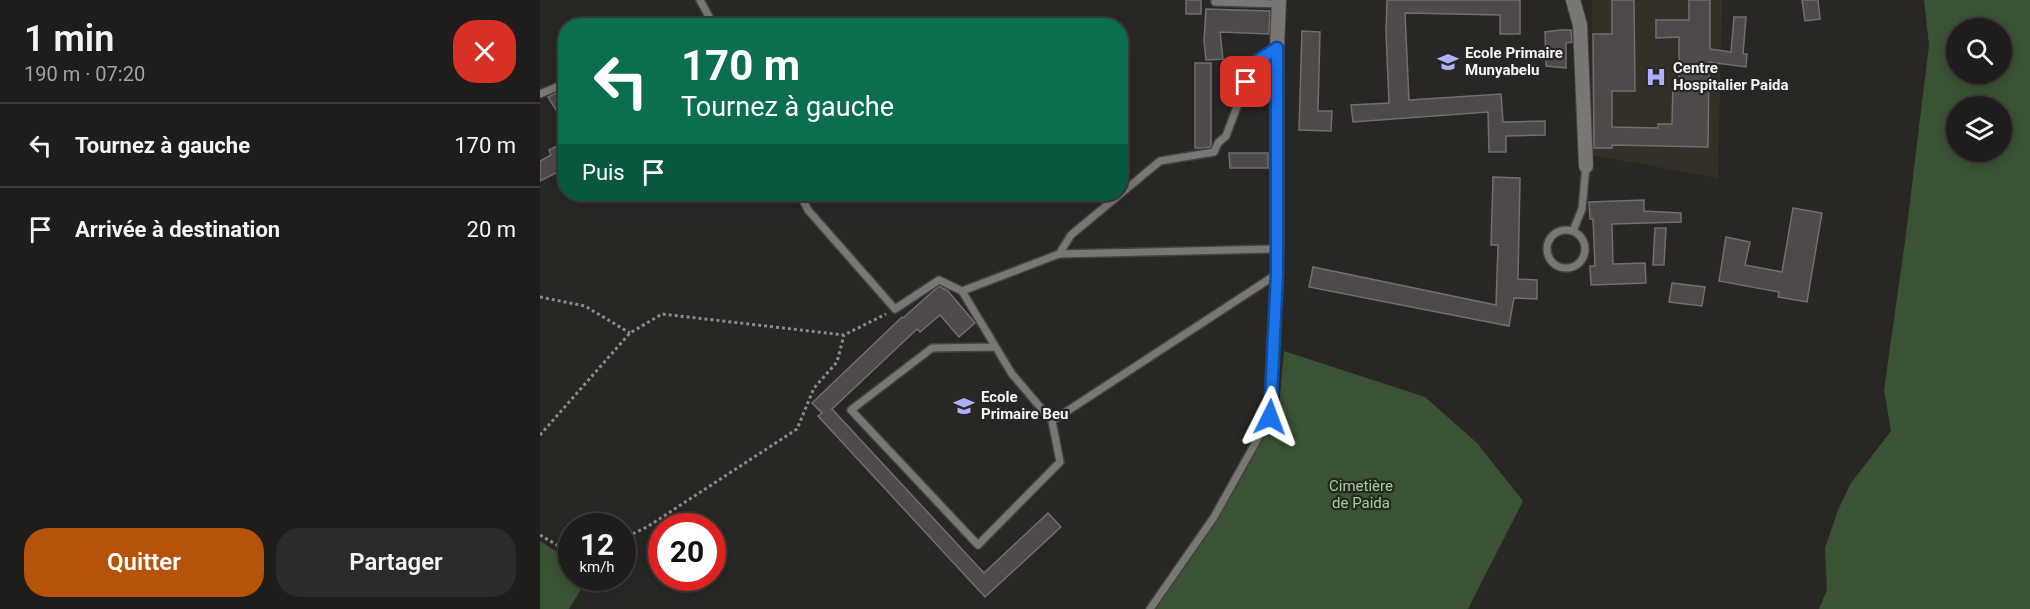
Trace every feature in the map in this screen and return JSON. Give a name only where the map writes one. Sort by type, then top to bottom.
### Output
[{"type":"street","points":[[1573,0],[1581,25],[1586,166]]},
{"type":"street","points":[[1277,249],[1279,2]]},
{"type":"lane","points":[[700,0],[710,18]]},
{"type":"lane","points":[[1215,0],[1215,2],[1279,2]]},
{"type":"lane","points":[[1128,188],[1160,162],[1214,152],[1218,142],[1226,136],[1253,64],[1277,48]]},
{"type":"lane","points":[[540,94],[558,86]]},
{"type":"lane","points":[[1573,231],[1582,209],[1586,166]]},
{"type":"lane","points":[[804,201],[808,210],[895,309],[939,280],[962,291],[1012,374],[1052,421],[1060,462],[978,544],[851,411],[932,348],[995,347]]},
{"type":"lane","points":[[1059,254],[1071,235],[1112,201]]},
{"type":"lane","points":[[1561,230],[1573,231],[1582,239],[1585,250],[1581,261],[1570,268],[1558,267],[1549,259],[1547,247],[1551,236],[1561,230]]},
{"type":"lane","points":[[962,291],[1059,254],[1277,249],[1270,417],[1214,517],[1150,609]]},
{"type":"lane","points":[[1052,421],[1277,274]]},
{"type":"path","points":[[540,297],[585,306],[630,333]]},
{"type":"path","points":[[540,435],[630,333],[662,314],[844,335],[895,309]]},
{"type":"path","points":[[636,532],[797,429],[814,388],[837,362],[844,335]]},
{"type":"path","points":[[540,535],[558,546]]},
{"type":"shaded area","name":"Centre Hospitalier Paida","points":[[1592,0],[1722,0],[1718,178],[1591,155]]},
{"type":"green space","points":[[1924,0],[2030,0],[2030,609],[1819,609],[1827,590],[1825,548],[1838,510],[1851,483],[1891,431],[1884,390],[1929,45]]},
{"type":"green space","name":"Cimetière de Paida","points":[[1284,351],[1425,397],[1477,443],[1523,501],[1468,609],[1156,609],[1246,470],[1279,406]]},
{"type":"green space","points":[[540,541],[558,553],[558,591],[580,591],[569,609],[540,609]]},
{"type":"building","points":[[1186,0],[1201,0],[1201,14],[1186,14]]},
{"type":"building","points":[[1387,0],[1520,0],[1520,34],[1500,34],[1500,15],[1405,13],[1409,100],[1501,94],[1503,122],[1545,121],[1545,135],[1506,136],[1506,152],[1489,152],[1488,112],[1353,122],[1351,105],[1389,103]]},
{"type":"building","points":[[1612,0],[1634,0],[1635,91],[1612,91],[1612,127],[1658,128],[1658,124],[1672,124],[1673,84],[1679,84],[1679,37],[1656,38],[1656,20],[1689,20],[1689,0],[1710,0],[1710,49],[1731,52],[1734,17],[1746,17],[1743,54],[1747,54],[1746,67],[1709,62],[1708,147],[1612,145],[1612,148],[1594,148],[1593,34],[1612,34]]},
{"type":"building","points":[[1802,0],[1818,0],[1820,19],[1805,21]]},
{"type":"building","points":[[1206,9],[1270,11],[1269,34],[1220,32],[1223,59],[1206,60],[1204,41]]},
{"type":"building","points":[[1571,30],[1572,42],[1566,43],[1566,68],[1546,66],[1545,32]]},
{"type":"building","points":[[1302,31],[1320,32],[1318,111],[1332,111],[1331,131],[1299,130]]},
{"type":"building","points":[[1195,63],[1211,63],[1211,145],[1204,148],[1195,148]]},
{"type":"building","points":[[558,92],[558,109],[556,110],[548,97]]},
{"type":"building","points":[[558,146],[558,172],[540,181],[540,161],[551,155],[549,150]]},
{"type":"building","points":[[1229,153],[1268,153],[1268,168],[1230,168]]},
{"type":"building","points":[[1493,177],[1520,178],[1518,279],[1537,280],[1537,299],[1514,298],[1509,326],[1309,287],[1313,267],[1496,305],[1498,245],[1491,245]]},
{"type":"building","points":[[1644,200],[1644,211],[1681,213],[1681,222],[1612,224],[1613,264],[1645,263],[1646,283],[1591,285],[1590,266],[1595,266],[1593,219],[1590,219],[1589,202]]},
{"type":"building","points":[[1793,208],[1822,213],[1807,302],[1778,297],[1779,292],[1719,281],[1726,237],[1750,242],[1745,265],[1782,272]]},
{"type":"building","points":[[1655,228],[1666,228],[1664,265],[1653,265]]},
{"type":"building","points":[[1672,283],[1705,287],[1702,306],[1669,302]]},
{"type":"building","points":[[939,286],[948,291],[975,323],[959,337],[940,315],[920,332],[917,329],[832,409],[984,573],[1048,513],[1061,527],[985,597],[818,416],[822,413],[812,403],[902,317]]},
{"type":"place","name":"Ecole Primaire Munyabelu","points":[[1448,62]]},
{"type":"place","name":"Centre Hospitalier Paida","points":[[1656,77]]},
{"type":"place","name":"Ecole Primaire Beu","points":[[964,406]]},
{"type":"route","points":[[1246,82],[1253,64],[1277,48],[1277,274],[1270,417]]}]
